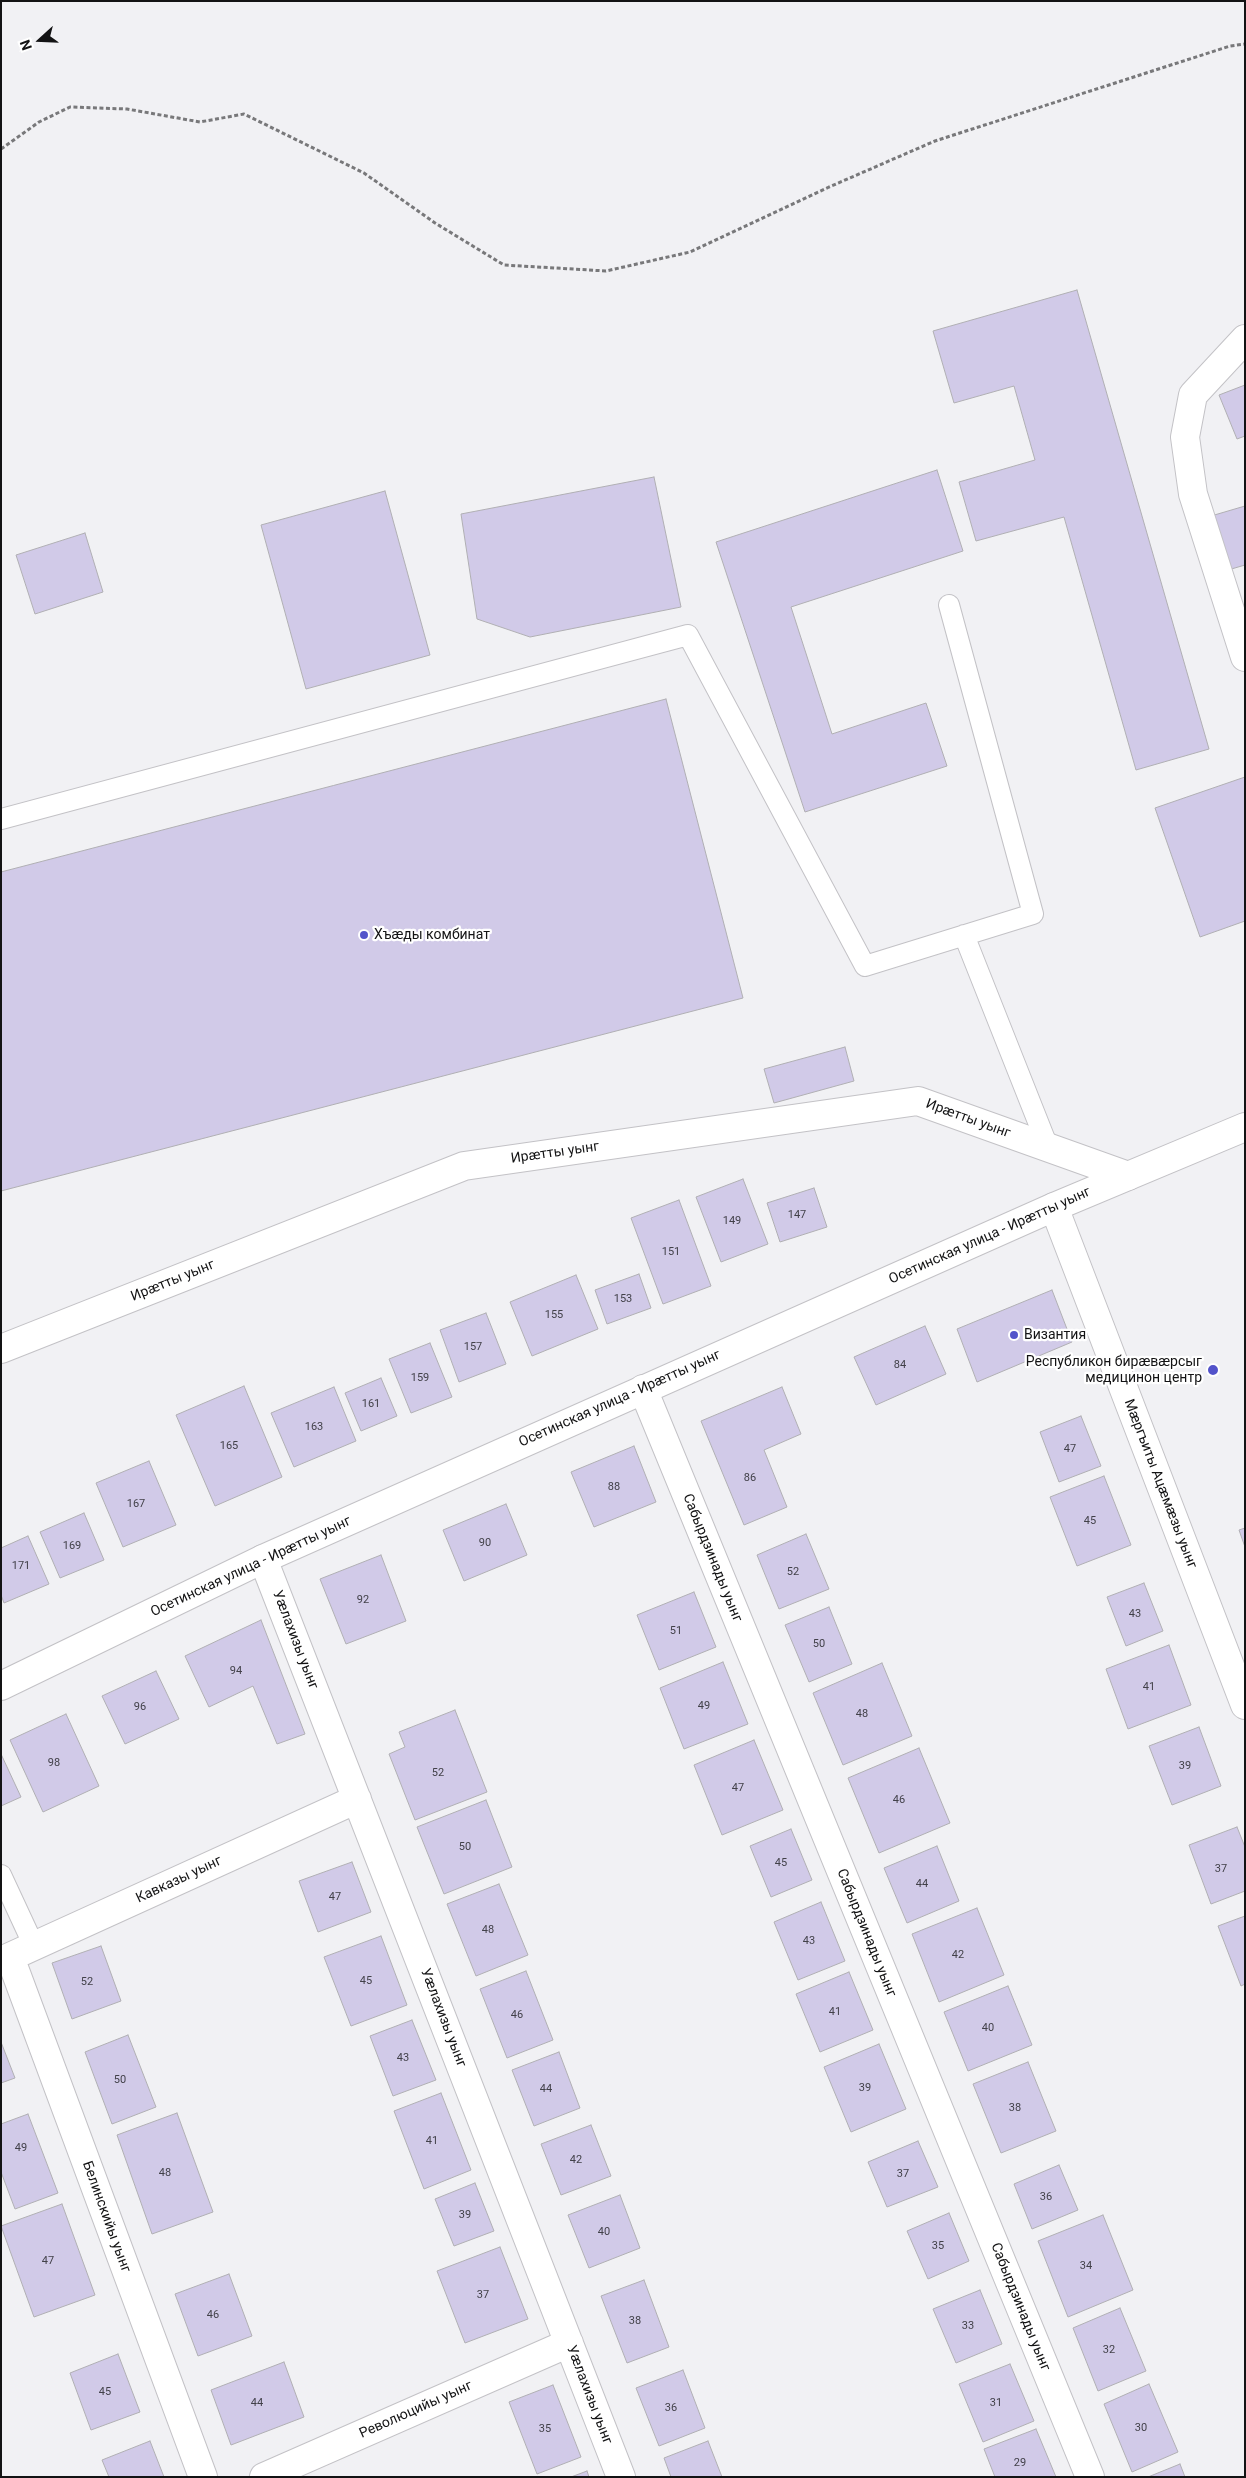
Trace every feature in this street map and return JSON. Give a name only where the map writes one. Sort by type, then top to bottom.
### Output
[{"type":"street","points":[[1245,339],[1193,395],[1185,437],[1193,494],[1245,657]]},
{"type":"street","name":"Ирæтты уынг","points":[[1,1349],[464,1166],[918,1101],[1128,1176]]},
{"type":"street","name":"Осетинская улица - Ирæтты уынг","points":[[1,1686],[263,1559],[1054,1207],[1245,1127]]},
{"type":"street","name":"Мӕргъиты Ацӕмӕзы уынг","points":[[1054,1207],[1245,1705]]},
{"type":"street","name":"Сабырдзинады уынг","points":[[642,1389],[1090,2477]]},
{"type":"street","name":"Уӕлахизы уынг","points":[[263,1559],[621,2477]]},
{"type":"street","name":"Кавказы уынг","points":[[6,1959],[357,1798]]},
{"type":"street","name":"Белинскийы уынг","points":[[6,1959],[203,2477]]},
{"type":"street","name":"Революцийы уынг","points":[[264,2477],[569,2343]]},
{"type":"lane","points":[[1,819],[688,635],[865,966],[1033,914],[949,605]]},
{"type":"lane","points":[[964,935],[1048,1147]]},
{"type":"lane","points":[[1,1875],[34,1946]]},
{"type":"path","points":[[1,149],[40,122],[70,107],[126,109],[200,122],[244,114],[364,173],[435,223],[504,265],[606,270],[690,252],[829,187],[935,141],[1212,52],[1245,44]]},
{"type":"building","points":[[1077,290],[1209,749],[1136,770],[1064,517],[976,541],[959,482],[1035,460],[1014,386],[954,403],[933,331]]},
{"type":"building","points":[[1245,385],[1245,436],[1237,439],[1219,395]]},
{"type":"building","points":[[937,470],[963,551],[791,607],[832,734],[926,703],[947,766],[805,812],[716,542]]},
{"type":"building","points":[[654,477],[681,607],[530,637],[477,619],[461,514]]},
{"type":"building","points":[[385,491],[430,655],[306,689],[261,525]]},
{"type":"building","points":[[1245,506],[1245,565],[1228,570],[1211,516]]},
{"type":"building","points":[[85,533],[103,592],[35,614],[16,555]]},
{"type":"building","name":"Хъæды комбинат","points":[[666,699],[743,998],[1,1191],[1,872]]},
{"type":"building","points":[[1245,777],[1245,921],[1200,937],[1155,808]]},
{"type":"building","points":[[845,1047],[854,1081],[774,1103],[764,1069]]},
{"type":"building","points":[[743,1179],[768,1244],[721,1262],[696,1197]]},
{"type":"building","points":[[814,1188],[827,1227],[780,1242],[767,1203]]},
{"type":"building","points":[[679,1200],[711,1286],[663,1304],[631,1218]]},
{"type":"building","points":[[639,1274],[651,1308],[607,1324],[595,1290]]},
{"type":"building","points":[[576,1275],[598,1329],[532,1356],[510,1302]]},
{"type":"building","name":"Византия","points":[[1052,1290],[1072,1342],[977,1382],[957,1329]]},
{"type":"building","points":[[486,1313],[506,1364],[459,1382],[440,1330]]},
{"type":"building","points":[[925,1326],[946,1374],[876,1405],[854,1357]]},
{"type":"building","points":[[430,1343],[452,1397],[411,1413],[389,1359]]},
{"type":"building","points":[[381,1378],[397,1416],[361,1431],[345,1393]]},
{"type":"building","points":[[244,1386],[282,1477],[215,1506],[176,1415]]},
{"type":"building","points":[[334,1387],[356,1441],[294,1467],[271,1413]]},
{"type":"building","points":[[782,1387],[801,1434],[764,1450],[787,1507],[744,1525],[701,1421]]},
{"type":"building","points":[[1081,1416],[1101,1466],[1059,1482],[1040,1432]]},
{"type":"building","points":[[634,1446],[656,1502],[594,1527],[571,1472]]},
{"type":"building","points":[[149,1461],[176,1525],[123,1547],[96,1483]]},
{"type":"building","points":[[1104,1476],[1131,1545],[1077,1566],[1050,1497]]},
{"type":"building","points":[[506,1504],[527,1555],[464,1581],[443,1530]]},
{"type":"building","points":[[84,1513],[104,1560],[60,1578],[40,1532]]},
{"type":"building","points":[[1245,1528],[1245,1547],[1239,1530]]},
{"type":"building","points":[[806,1534],[829,1589],[779,1609],[757,1555]]},
{"type":"building","points":[[28,1536],[49,1584],[4,1603],[1,1595],[1,1548]]},
{"type":"building","points":[[381,1555],[406,1621],[346,1644],[320,1579]]},
{"type":"building","points":[[1144,1583],[1163,1631],[1126,1646],[1107,1597]]},
{"type":"building","points":[[694,1592],[716,1647],[659,1670],[637,1615]]},
{"type":"building","points":[[829,1607],[852,1664],[809,1682],[785,1625]]},
{"type":"building","points":[[261,1620],[305,1734],[277,1744],[253,1686],[209,1707],[185,1656]]},
{"type":"building","points":[[1169,1645],[1191,1705],[1128,1729],[1106,1669]]},
{"type":"building","points":[[723,1662],[748,1724],[684,1749],[660,1688]]},
{"type":"building","points":[[882,1663],[912,1736],[843,1765],[813,1693]]},
{"type":"building","points":[[156,1671],[179,1719],[125,1744],[102,1696]]},
{"type":"building","points":[[455,1710],[487,1792],[415,1820],[389,1754],[405,1747],[399,1732]]},
{"type":"building","points":[[66,1714],[99,1786],[43,1812],[10,1740]]},
{"type":"building","points":[[1199,1727],[1221,1786],[1172,1805],[1149,1746]]},
{"type":"building","points":[[754,1740],[783,1810],[722,1835],[694,1765]]},
{"type":"building","points":[[919,1748],[950,1823],[879,1853],[848,1778]]},
{"type":"building","points":[[1,1754],[21,1797],[1,1806]]},
{"type":"building","points":[[486,1800],[512,1867],[444,1894],[417,1827]]},
{"type":"building","points":[[1237,1827],[1245,1847],[1245,1891],[1211,1904],[1189,1845]]},
{"type":"building","points":[[791,1829],[812,1880],[771,1897],[750,1846]]},
{"type":"building","points":[[937,1846],[959,1901],[907,1923],[884,1868]]},
{"type":"building","points":[[352,1862],[371,1912],[318,1932],[299,1881]]},
{"type":"building","points":[[499,1884],[528,1955],[476,1976],[447,1904]]},
{"type":"building","points":[[821,1902],[845,1961],[798,1980],[774,1922]]},
{"type":"building","points":[[977,1908],[1004,1975],[939,2002],[912,1934]]},
{"type":"building","points":[[1245,1916],[1245,1984],[1241,1986],[1218,1926]]},
{"type":"building","points":[[381,1936],[407,2005],[351,2026],[324,1957]]},
{"type":"building","points":[[101,1946],[121,2001],[72,2019],[52,1963]]},
{"type":"building","points":[[526,1971],[553,2040],[507,2058],[480,1989]]},
{"type":"building","points":[[849,1972],[873,2030],[820,2052],[796,1994]]},
{"type":"building","points":[[1008,1986],[1032,2045],[968,2071],[944,2012]]},
{"type":"building","points":[[412,2020],[436,2080],[393,2096],[370,2036]]},
{"type":"building","points":[[128,2035],[156,2107],[112,2124],[85,2052]]},
{"type":"building","points":[[1,2042],[15,2078],[1,2083]]},
{"type":"building","points":[[879,2044],[906,2109],[851,2132],[824,2067]]},
{"type":"building","points":[[559,2052],[580,2108],[534,2126],[512,2070]]},
{"type":"building","points":[[1028,2062],[1056,2131],[1001,2153],[973,2084]]},
{"type":"building","points":[[441,2093],[471,2170],[424,2189],[394,2111]]},
{"type":"building","points":[[177,2113],[213,2212],[152,2234],[117,2135]]},
{"type":"building","points":[[28,2114],[58,2193],[15,2209],[1,2172],[1,2124]]},
{"type":"building","points":[[591,2125],[611,2176],[561,2195],[541,2144]]},
{"type":"building","points":[[918,2141],[938,2187],[887,2207],[868,2162]]},
{"type":"building","points":[[1059,2165],[1078,2210],[1032,2229],[1014,2184]]},
{"type":"building","points":[[475,2183],[494,2231],[454,2246],[435,2199]]},
{"type":"building","points":[[620,2195],[640,2248],[589,2268],[568,2215]]},
{"type":"building","points":[[62,2204],[95,2295],[34,2317],[1,2226]]},
{"type":"building","points":[[949,2213],[969,2261],[928,2279],[907,2231]]},
{"type":"building","points":[[1103,2215],[1133,2290],[1068,2317],[1038,2241]]},
{"type":"building","points":[[500,2247],[528,2319],[465,2343],[437,2271]]},
{"type":"building","points":[[229,2274],[252,2336],[198,2356],[175,2294]]},
{"type":"building","points":[[644,2280],[669,2347],[627,2363],[601,2296]]},
{"type":"building","points":[[980,2290],[1002,2344],[956,2363],[933,2309]]},
{"type":"building","points":[[1120,2308],[1146,2371],[1098,2391],[1073,2328]]},
{"type":"building","points":[[118,2354],[140,2412],[91,2430],[70,2373]]},
{"type":"building","points":[[284,2362],[304,2417],[231,2445],[211,2390]]},
{"type":"building","points":[[1010,2364],[1034,2421],[983,2442],[959,2384]]},
{"type":"building","points":[[683,2370],[705,2428],[659,2446],[636,2388]]},
{"type":"building","points":[[1149,2384],[1178,2452],[1132,2472],[1104,2404]]},
{"type":"building","points":[[553,2385],[581,2457],[537,2474],[509,2402]]},
{"type":"building","points":[[1036,2429],[1056,2477],[995,2477],[984,2449]]},
{"type":"building","points":[[150,2441],[164,2477],[109,2477],[102,2460]]},
{"type":"building","points":[[708,2441],[722,2477],[671,2477],[664,2458]]},
{"type":"building","points":[[1180,2464],[1185,2477],[1148,2477]]},
{"type":"building","points":[[587,2471],[589,2477],[571,2477]]},
{"type":"place","name":"Хъæды комбинат","points":[[364,935]]},
{"type":"place","name":"Византия","points":[[1014,1335]]},
{"type":"place","name":"Республикон бирæвæрсыг медицинон центр","points":[[1213,1370]]}]
